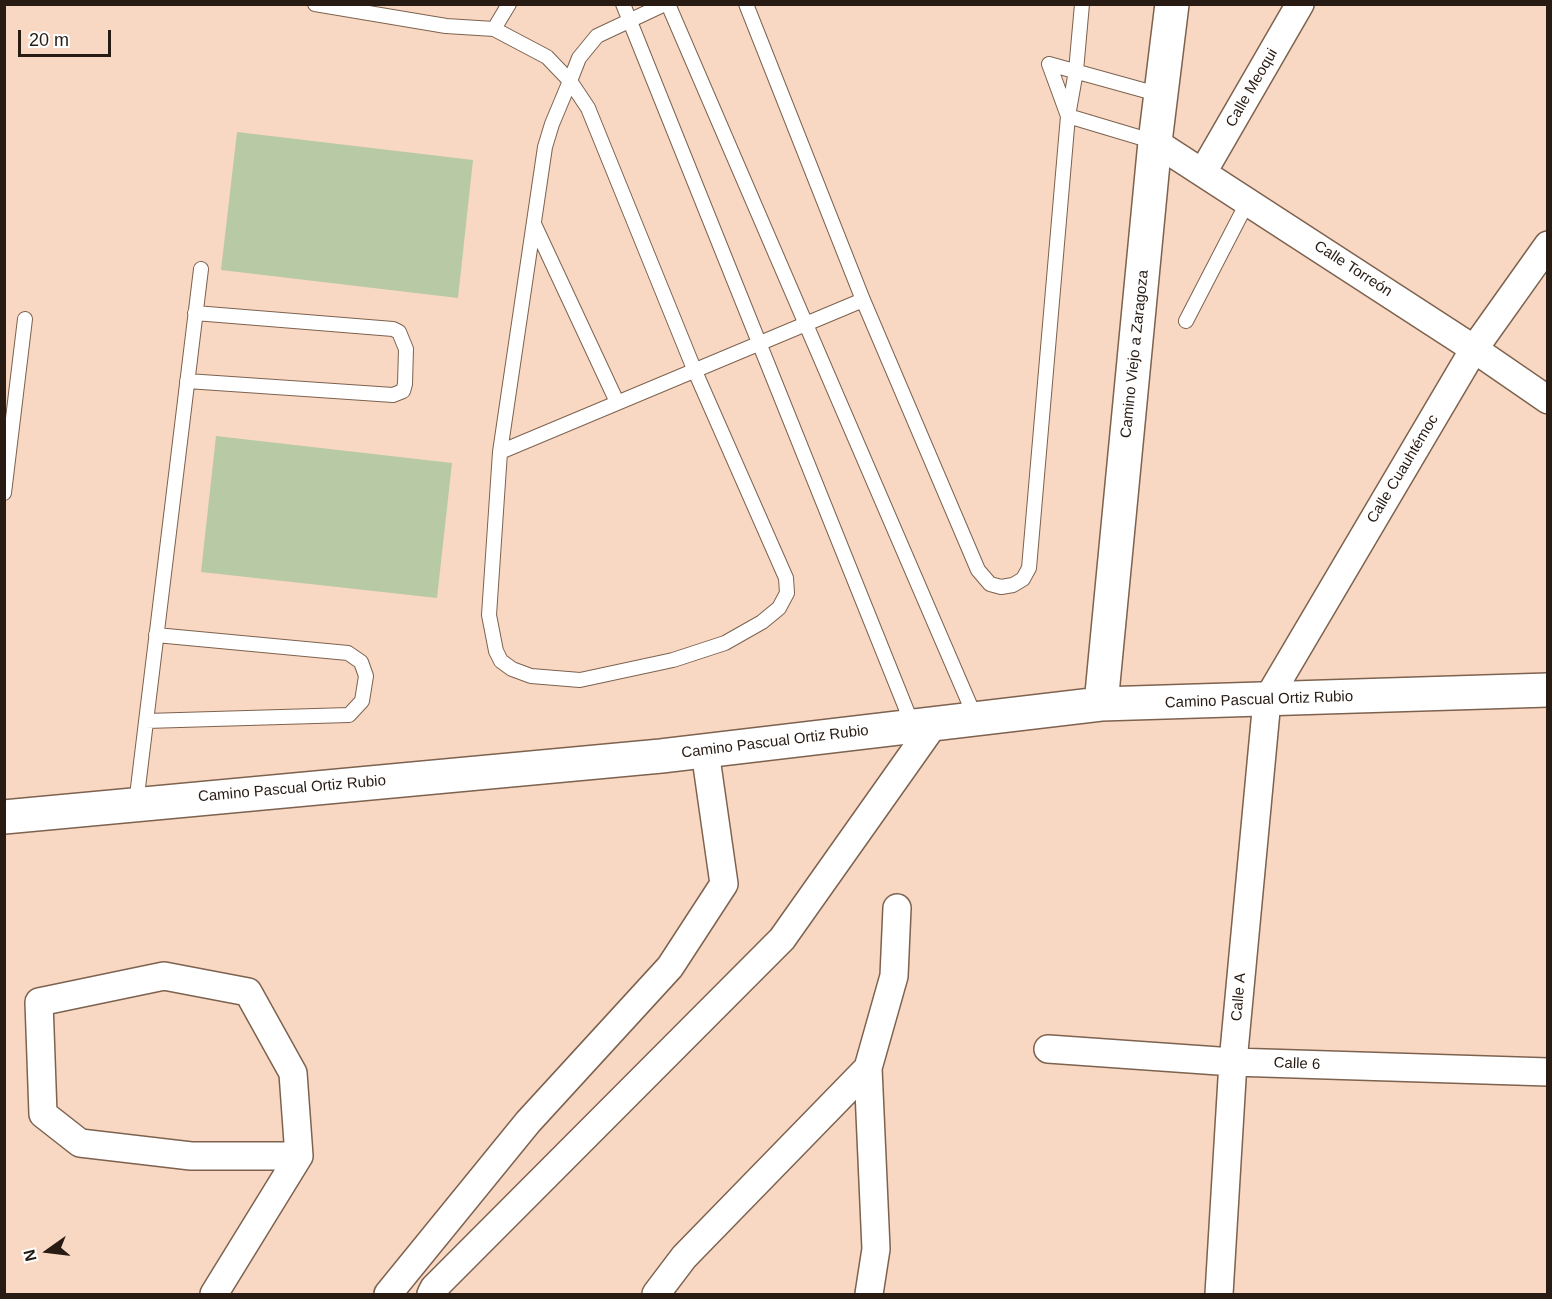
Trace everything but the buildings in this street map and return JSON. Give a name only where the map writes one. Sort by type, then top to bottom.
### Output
[{"type":"street","name":"Camino Viejo a Zaragoza","points":[[1101,704],[1155,142],[1172,4]]},
{"type":"street","name":"Calle Meoqui","points":[[1203,172],[1300,4]]},
{"type":"street","name":"Calle Torreón","points":[[1155,142],[1474,349],[1548,400]]},
{"type":"street","name":"Calle Cuauhtémoc","points":[[1267,700],[1474,349],[1548,245]]},
{"type":"street","name":"Camino Pascual Ortiz Rubio","points":[[4,817],[705,751],[1101,704],[1548,690]]},
{"type":"street","name":"Calle A","points":[[1220,1294],[1233,1062],[1267,700]]},
{"type":"street","points":[[431,1294],[434,1288],[782,939],[924,725]]},
{"type":"street","points":[[388,1294],[528,1122],[670,967],[724,884],[705,751]]},
{"type":"street","points":[[869,1294],[876,1249],[868,1068],[894,976],[897,908]]},
{"type":"street","points":[[214,1294],[299,1156],[293,1073],[248,992],[164,976],[39,1002],[43,1113],[80,1143],[191,1156],[299,1156]]},
{"type":"street","name":"Calle 6","points":[[1047,1049],[1233,1062],[1548,1072]]},
{"type":"street","points":[[656,1294],[684,1257],[868,1068]]},
{"type":"lane","points":[[315,4],[446,26],[494,29],[547,57],[570,81],[588,108],[694,369],[786,578],[787,594],[779,608],[762,622],[725,643],[673,660],[580,680],[531,676],[512,669],[501,661],[491,634],[489,615],[500,452],[545,147],[570,81],[579,58],[597,36],[667,4],[976,719]]},
{"type":"lane","points":[[494,29],[509,4]]},
{"type":"lane","points":[[623,4],[759,342],[924,725]]},
{"type":"lane","points":[[746,4],[863,300],[978,570],[990,584],[1001,587],[1013,585],[1023,579],[1029,568],[1068,116],[1076,71],[1082,4]]},
{"type":"lane","points":[[1068,116],[1049,64],[1161,95]]},
{"type":"lane","points":[[1068,116],[1155,142]]},
{"type":"lane","points":[[1186,321],[1248,201]]},
{"type":"lane","points":[[534,224],[617,402]]},
{"type":"lane","points":[[136,804],[201,269]]},
{"type":"lane","points":[[500,452],[863,300]]},
{"type":"lane","points":[[187,381],[393,395],[402,391],[405,384],[406,349],[399,332],[393,329],[195,313]]},
{"type":"lane","points":[[4,493],[25,319]]},
{"type":"lane","points":[[146,721],[350,715],[362,701],[366,676],[361,662],[348,653],[156,635]]},
{"type":"green space","points":[[237,132],[473,160],[458,298],[221,270]]},
{"type":"green space","points":[[216,436],[452,463],[437,598],[201,572]]}]
